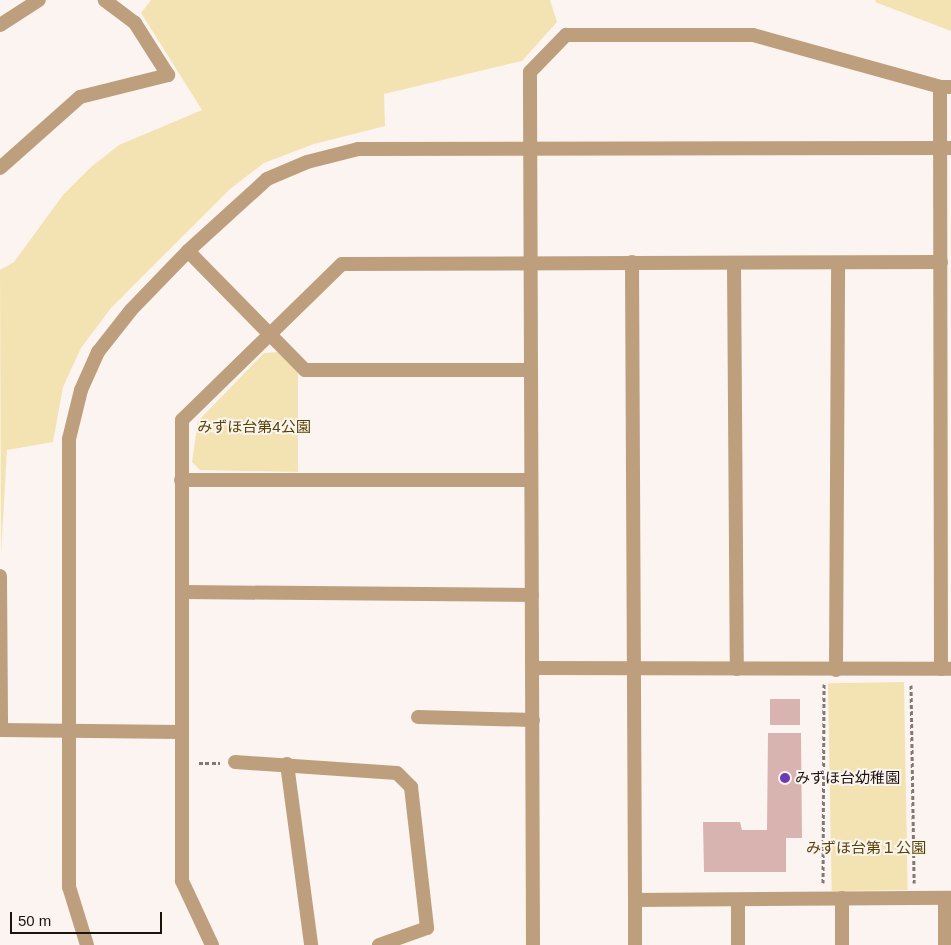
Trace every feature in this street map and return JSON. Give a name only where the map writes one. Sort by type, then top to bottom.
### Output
[{"type":"street","points":[[0,25],[39,0]]},
{"type":"street","points":[[0,168],[80,97],[168,75],[135,22],[105,0]]},
{"type":"street","points":[[533,668],[946,669],[941,262],[946,148],[945,87],[753,35],[566,35],[530,72],[529,262],[533,668],[533,945]]},
{"type":"street","points":[[87,945],[69,887],[67,458],[72,418],[102,346],[188,251],[267,179],[307,162],[384,147],[530,150],[946,148]]},
{"type":"street","points":[[188,251],[305,370],[531,370]]},
{"type":"street","points":[[632,262],[635,945]]},
{"type":"street","points":[[212,945],[182,881],[180,732],[183,592],[182,420],[269,333],[342,264],[941,262]]},
{"type":"street","points":[[836,670],[838,263]]},
{"type":"street","points":[[734,264],[737,668]]},
{"type":"street","points":[[181,480],[531,480]]},
{"type":"street","points":[[0,576],[0,730],[180,732]]},
{"type":"street","points":[[183,592],[532,595]]},
{"type":"street","points":[[418,717],[533,720]]},
{"type":"street","points":[[235,762],[287,764],[397,773],[411,786],[427,928],[379,945]]},
{"type":"street","points":[[287,764],[311,945]]},
{"type":"street","points":[[635,900],[738,901],[823,898],[948,898],[945,945]]},
{"type":"street","points":[[842,898],[842,945]]},
{"type":"street","points":[[738,901],[738,945]]},
{"type":"path","points":[[823,898],[824,683]]},
{"type":"path","points":[[911,685],[914,899]]},
{"type":"path","points":[[181,764],[235,762]]},
{"type":"green space","points":[[151,0],[550,0],[557,22],[522,61],[384,94],[385,126],[314,144],[264,163],[230,189],[111,308],[81,348],[63,387],[53,442],[7,450],[1,554],[0,270],[14,262],[63,195],[91,167],[119,145],[202,110],[141,13]]},
{"type":"green space","points":[[876,0],[951,0],[951,31],[875,2]]},
{"type":"green space","name":"みずほ台第4公園","points":[[279,352],[298,373],[298,472],[200,470],[192,462],[198,421],[264,353]]},
{"type":"green space","name":"みずほ台第１公園","points":[[904,682],[908,890],[832,891],[828,683]]},
{"type":"building","points":[[770,699],[800,699],[800,725],[770,725]]},
{"type":"building","name":"みずほ台幼稚園","points":[[768,733],[801,733],[802,838],[786,838],[786,872],[704,872],[703,822],[740,822],[742,830],[767,830]]},
{"type":"place","name":"みずほ台幼稚園","points":[[785,778]]}]
